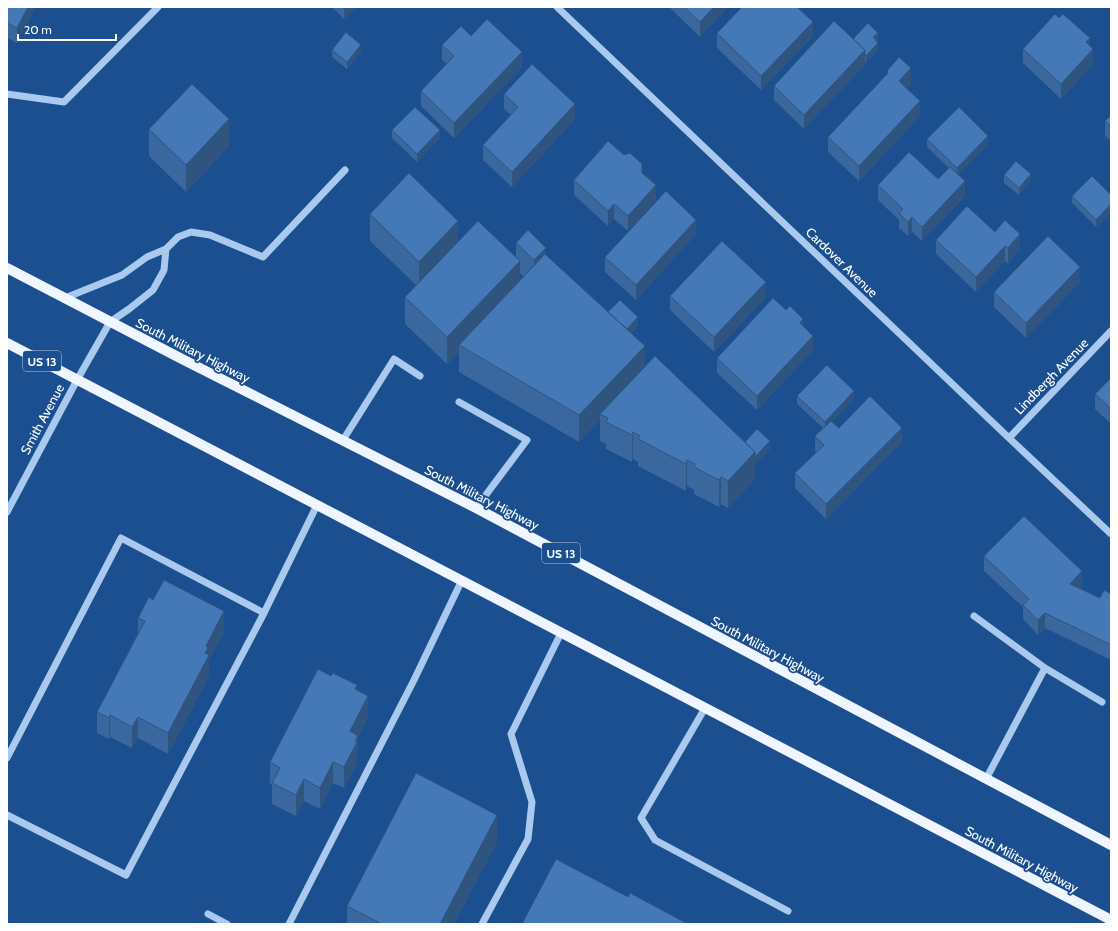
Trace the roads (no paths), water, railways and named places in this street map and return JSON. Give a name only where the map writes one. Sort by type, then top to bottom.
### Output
[{"type":"main road","name":"South Military Highway","points":[[7,268],[476,508],[1111,845]]},
{"type":"main road","name":"South Military Highway","points":[[7,343],[1111,920]]},
{"type":"street","points":[[7,94],[64,102],[158,7]]},
{"type":"street","name":"Cardover Avenue","points":[[557,7],[1111,534]]},
{"type":"street","points":[[65,298],[122,275],[147,257],[166,249],[178,237],[191,232],[210,235],[263,257],[345,170]]},
{"type":"street","points":[[110,322],[153,290],[164,270],[166,249]]},
{"type":"street","name":"Smith Avenue","points":[[7,512],[77,380],[110,322]]},
{"type":"street","name":"Lindbergh Avenue","points":[[1009,438],[1111,331]]},
{"type":"street","points":[[343,440],[394,359],[420,376]]},
{"type":"street","points":[[459,402],[527,440],[476,508]]},
{"type":"street","points":[[7,815],[126,875],[264,613],[316,505]]},
{"type":"street","points":[[7,758],[121,538],[264,613]]},
{"type":"street","points":[[289,924],[414,680],[462,580]]},
{"type":"street","points":[[974,616],[1045,668],[1102,702]]},
{"type":"street","points":[[482,924],[528,839],[532,802],[511,734],[562,633]]},
{"type":"street","points":[[986,779],[1045,668]]},
{"type":"street","points":[[705,708],[641,818],[655,840],[788,911]]},
{"type":"street","points":[[208,914],[226,924]]}]
